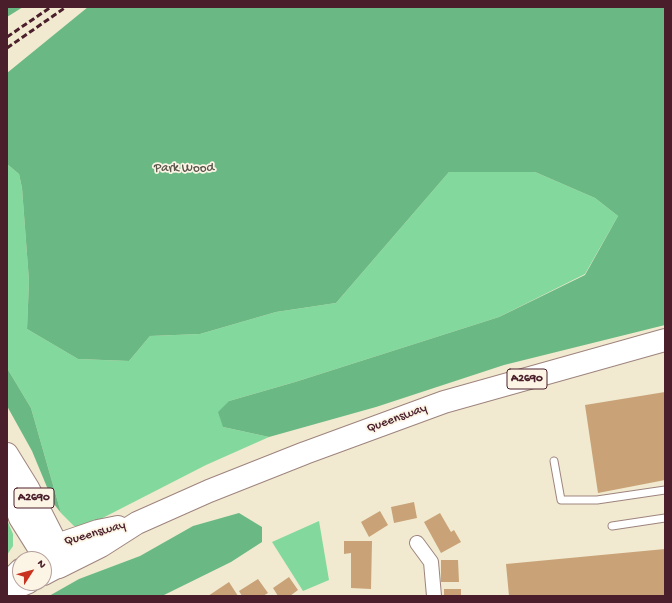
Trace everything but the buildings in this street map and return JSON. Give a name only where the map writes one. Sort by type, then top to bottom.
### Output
[{"type":"main road","name":"Queensway","points":[[52,570],[101,546],[137,523],[209,491],[297,456],[444,402],[665,340]]},
{"type":"main road","name":"A2690","points":[[7,454],[28,488],[44,551]]},
{"type":"main road","name":"A2690","points":[[7,482],[20,518],[43,551]]},
{"type":"main road","name":"Queensway","points":[[47,551],[98,532],[137,523]]},
{"type":"street","points":[[417,543],[431,562],[434,596]]},
{"type":"lane","points":[[554,461],[561,500],[597,500],[665,490]]},
{"type":"lane","points":[[612,526],[665,518]]},
{"type":"green space","points":[[7,7],[23,7],[7,17]]},
{"type":"green space","name":"Park Wood","points":[[88,7],[665,7],[665,325],[504,365],[376,407],[269,437],[223,427],[218,412],[229,401],[295,382],[499,317],[585,275],[618,216],[595,198],[535,172],[449,172],[336,303],[276,312],[200,334],[150,336],[129,361],[78,359],[27,329],[29,281],[22,188],[19,174],[7,164],[7,73]]},
{"type":"green space","points":[[7,164],[19,174],[22,188],[29,281],[27,329],[78,359],[129,361],[150,336],[200,334],[276,312],[336,303],[449,172],[535,172],[595,198],[618,216],[585,274],[499,317],[295,382],[229,401],[223,427],[269,437],[206,465],[85,527],[74,526],[61,513],[31,408],[7,368]]},
{"type":"green space","points":[[7,368],[31,408],[61,513],[54,504],[32,451],[7,406]]},
{"type":"green space","points":[[239,513],[262,527],[262,542],[231,562],[162,596],[49,596],[79,579],[140,556],[193,526]]},
{"type":"green space","points":[[7,520],[13,534],[13,546],[7,555]]},
{"type":"green space","points":[[319,521],[329,580],[303,591],[272,542]]},
{"type":"railway","points":[[7,37],[51,7]]},
{"type":"railway","points":[[7,48],[66,7]]}]
